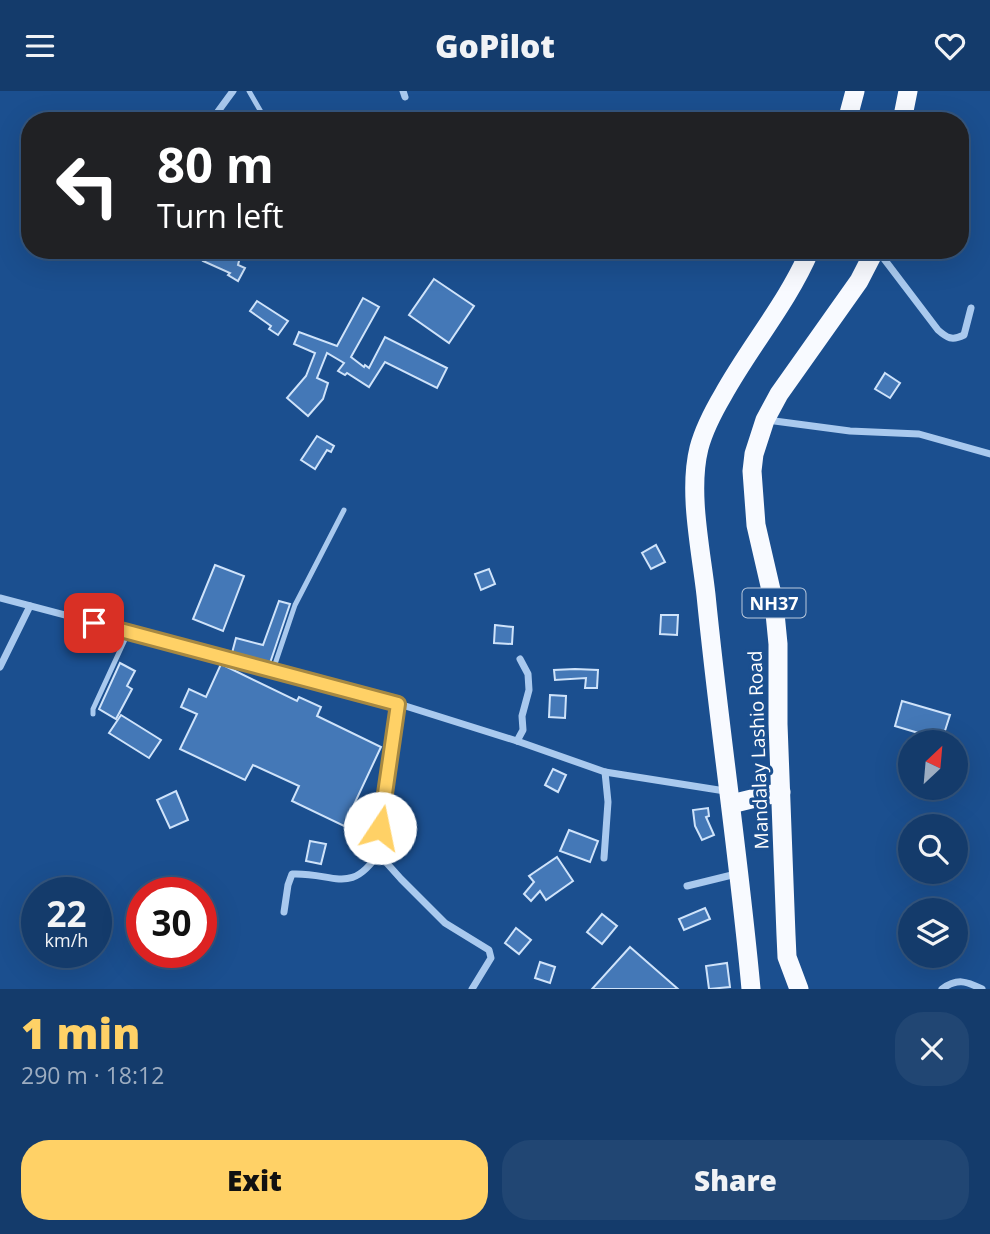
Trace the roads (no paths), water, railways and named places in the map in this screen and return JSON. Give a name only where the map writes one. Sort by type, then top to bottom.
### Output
[{"type":"highway","points":[[849,112],[855,91]]},
{"type":"highway","points":[[904,112],[908,91]]},
{"type":"highway","name":"Mandalay Lashio Road","points":[[751,989],[740,873],[710,642],[695,471],[699,449],[716,407],[735,373],[796,281],[806,259]]},
{"type":"highway","name":"Mandalay Lashio Road","points":[[799,989],[787,957],[776,621],[756,525],[752,471],[754,454],[765,420],[801,361],[859,281],[871,259]]},
{"type":"highway","points":[[730,798],[781,792]]},
{"type":"street","points":[[218,112],[233,91]]},
{"type":"street","points":[[883,259],[938,330],[948,338],[956,339],[964,335],[971,308]]},
{"type":"street","points":[[765,420],[850,431],[919,433],[990,454]]},
{"type":"street","points":[[0,598],[398,704],[517,741],[604,772],[730,798]]},
{"type":"street","points":[[0,667],[30,606]]},
{"type":"street","points":[[517,741],[523,730],[522,716],[529,690],[528,674],[520,659]]},
{"type":"street","points":[[398,704],[379,837],[380,851],[392,870],[445,923],[489,950],[491,958],[472,989]]},
{"type":"street","points":[[604,772],[608,802],[604,858]]},
{"type":"street","points":[[284,912],[292,874],[341,880],[356,877],[370,866],[380,851]]},
{"type":"street","points":[[687,885],[740,873]]},
{"type":"street","points":[[942,989],[958,981],[965,981],[982,989]]},
{"type":"lane","points":[[249,91],[261,112]]},
{"type":"lane","points":[[273,670],[295,605],[344,510]]},
{"type":"lane","points":[[93,714],[128,632]]}]
